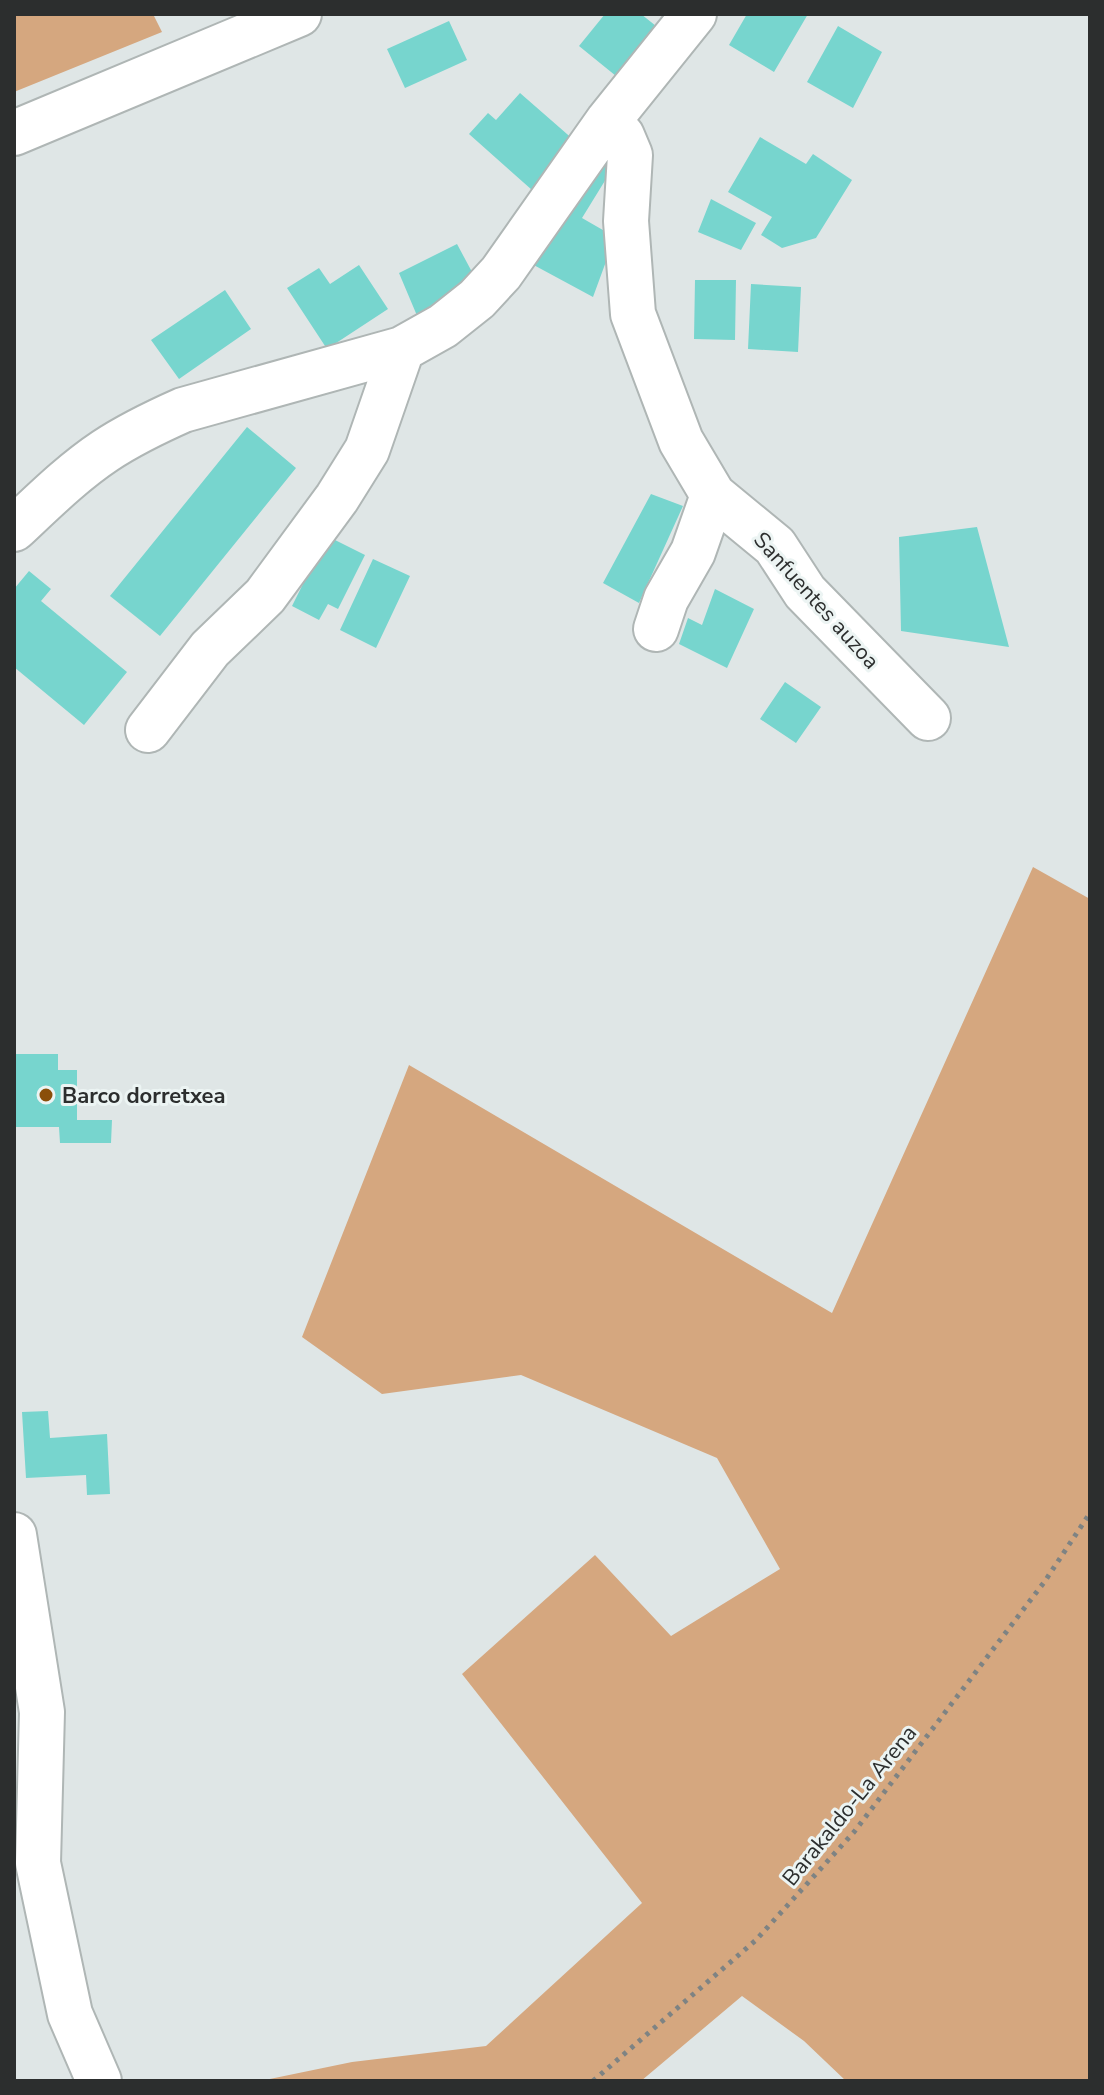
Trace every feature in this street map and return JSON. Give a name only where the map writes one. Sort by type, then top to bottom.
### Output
[{"type":"street","points":[[14,133],[299,14]]},
{"type":"street","points":[[14,529],[104,451],[162,419],[224,397],[402,349],[443,326],[477,299],[501,273],[608,121],[694,14]]},
{"type":"street","name":"Sanfuentes auzoa","points":[[608,121],[622,136],[630,155],[626,221],[633,314],[681,441],[713,495],[775,546],[805,592],[928,718]]},
{"type":"street","points":[[148,730],[210,649],[265,596],[337,498],[367,450],[402,349]]},
{"type":"street","points":[[656,629],[666,599],[693,552],[713,495]]},
{"type":"street","points":[[14,1535],[42,1712],[38,1863],[70,2014],[99,2081]]},
{"type":"path","name":"Barakaldo-La Arena","points":[[593,2081],[756,1940],[854,1832],[1045,1581],[1090,1513]]},
{"type":"shaded area","points":[[14,14],[153,14],[162,32],[14,92]]},
{"type":"shaded area","points":[[1033,867],[1090,899],[1090,2081],[846,2081],[804,2041],[742,1996],[641,2081],[260,2081],[352,2062],[486,2046],[642,1903],[462,1674],[595,1555],[671,1636],[780,1569],[717,1458],[521,1375],[382,1394],[302,1337],[409,1065],[832,1313]]},
{"type":"building","points":[[605,14],[641,14],[656,26],[616,76],[579,46]]},
{"type":"building","points":[[747,14],[808,14],[774,72],[729,45]]},
{"type":"building","points":[[449,21],[467,60],[405,88],[387,49]]},
{"type":"building","points":[[838,26],[882,52],[853,108],[807,82]]},
{"type":"building","points":[[520,93],[575,141],[532,190],[469,134],[488,113],[496,120]]},
{"type":"building","points":[[760,137],[806,164],[813,154],[852,180],[816,238],[782,248],[761,235],[772,217],[728,192]]},
{"type":"building","points":[[593,154],[614,166],[582,218],[615,237],[593,297],[530,263]]},
{"type":"building","points":[[711,199],[756,223],[741,250],[698,232]]},
{"type":"building","points":[[457,244],[479,285],[418,318],[399,273]]},
{"type":"building","points":[[359,265],[388,309],[327,349],[287,288],[319,268],[330,284]]},
{"type":"building","points":[[695,280],[736,280],[735,340],[694,339]]},
{"type":"building","points":[[751,284],[801,287],[798,352],[748,349]]},
{"type":"building","points":[[225,290],[251,329],[179,379],[151,340]]},
{"type":"building","points":[[247,427],[296,468],[160,636],[110,596]]},
{"type":"building","points":[[651,494],[683,506],[639,603],[603,583]]},
{"type":"building","points":[[977,527],[1009,647],[901,631],[899,537]]},
{"type":"building","points":[[327,536],[365,555],[338,609],[328,604],[319,620],[292,606]]},
{"type":"building","points":[[373,559],[410,576],[376,648],[340,630]]},
{"type":"building","points":[[29,571],[51,589],[41,601],[127,672],[84,725],[14,667],[14,589]]},
{"type":"building","points":[[715,589],[754,609],[727,668],[679,644],[688,618],[702,625]]},
{"type":"building","points":[[785,682],[821,707],[796,743],[760,719]]},
{"type":"building","name":"Barco dorretxea","points":[[14,1054],[58,1054],[58,1070],[77,1070],[77,1120],[112,1120],[111,1143],[60,1143],[59,1127],[14,1127]]},
{"type":"building","points":[[48,1411],[50,1438],[107,1434],[110,1494],[87,1495],[86,1475],[26,1478],[22,1412]]},
{"type":"place","name":"Barco dorretxea","points":[[46,1095]]}]
